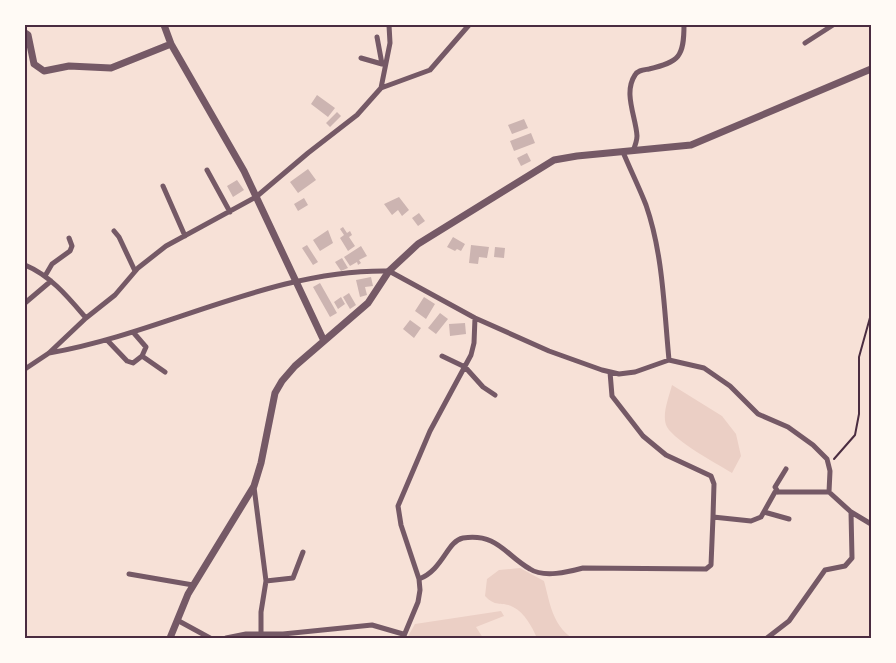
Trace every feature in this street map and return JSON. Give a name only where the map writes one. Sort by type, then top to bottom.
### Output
[{"type":"street","points":[[164,25],[171,44],[256,197],[324,341]]},
{"type":"street","points":[[381,88],[384,64],[390,43],[389,25]]},
{"type":"street","points":[[25,369],[49,353],[86,318],[115,295],[135,271],[166,246],[256,197],[357,115],[381,88],[430,70],[469,25]]},
{"type":"street","points":[[633,151],[638,138],[630,97],[634,76],[638,71],[673,62],[680,55],[684,44],[684,25]]},
{"type":"street","points":[[805,43],[833,25]]},
{"type":"street","points":[[25,34],[28,35],[34,64],[44,71],[69,66],[111,68],[171,44]]},
{"type":"street","points":[[377,37],[384,64]]},
{"type":"street","points":[[361,58],[384,64]]},
{"type":"street","points":[[170,638],[193,585],[254,486],[262,463],[275,393],[295,366],[368,303],[389,272],[418,244],[554,160],[691,145],[871,69]]},
{"type":"street","points":[[623,152],[646,204],[652,227],[659,262],[669,360]]},
{"type":"street","points":[[207,170],[230,212]]},
{"type":"street","points":[[163,186],[184,236]]},
{"type":"street","points":[[114,230],[135,271]]},
{"type":"street","points":[[45,276],[52,264],[70,252],[72,246],[69,238]]},
{"type":"street","points":[[25,265],[45,276],[62,290],[86,318]]},
{"type":"street","points":[[49,353],[90,346],[212,305],[296,283],[346,274],[389,272],[475,318],[549,351],[610,372],[619,374],[635,372],[669,360],[704,368],[730,386],[758,414],[788,427],[813,445],[827,459],[829,464],[829,492]]},
{"type":"street","points":[[25,303],[50,281]]},
{"type":"street","points":[[226,638],[372,625],[403,636],[418,602],[419,579],[401,526],[398,506],[430,431],[465,367],[474,343],[475,318]]},
{"type":"street","points":[[107,340],[127,361],[134,363],[142,356],[146,347],[133,332]]},
{"type":"street","points":[[142,356],[165,372]]},
{"type":"street","points":[[442,356],[465,367],[483,388],[495,395]]},
{"type":"street","points":[[419,579],[428,576],[438,567],[451,545],[461,538],[486,538],[506,549],[530,570],[540,573],[567,572],[583,568],[706,570],[711,565],[714,484],[711,476],[666,455],[643,436],[612,396],[610,372]]},
{"type":"street","points":[[778,492],[775,487],[786,469]]},
{"type":"street","points":[[254,486],[266,581],[258,635]]},
{"type":"street","points":[[714,517],[751,521],[761,517],[775,492],[829,492],[851,512],[871,524]]},
{"type":"street","points":[[764,512],[789,519]]},
{"type":"street","points":[[767,638],[789,621],[826,570],[845,566],[852,558],[851,512]]},
{"type":"street","points":[[266,581],[293,578],[303,552]]},
{"type":"street","points":[[129,574],[193,585]]},
{"type":"street","points":[[177,620],[210,638]]},
{"type":"path","points":[[829,464],[855,435],[859,414],[859,357],[871,314]]},
{"type":"shaded area","points":[[672,385],[722,416],[736,434],[741,456],[732,473],[687,446],[667,427],[665,412]]},
{"type":"shaded area","points":[[520,568],[544,581],[556,620],[572,638],[537,638],[528,621],[521,613],[509,605],[492,602],[485,596],[487,579],[499,570]]},
{"type":"shaded area","points":[[501,611],[504,616],[476,627],[483,638],[407,638],[415,624]]},
{"type":"building","points":[[317,95],[335,108],[328,117],[311,104]]},
{"type":"building","points":[[337,112],[341,116],[330,127],[326,123]]},
{"type":"building","points":[[524,119],[528,128],[512,134],[508,125]]},
{"type":"building","points":[[531,133],[535,143],[514,151],[510,141]]},
{"type":"building","points":[[527,153],[531,161],[521,166],[517,158]]},
{"type":"building","points":[[308,169],[316,180],[298,193],[290,182]]},
{"type":"building","points":[[237,180],[244,190],[233,197],[227,186]]},
{"type":"building","points":[[399,197],[409,210],[402,216],[398,210],[392,215],[384,204]]},
{"type":"building","points":[[304,198],[308,205],[298,211],[294,204]]},
{"type":"building","points":[[419,213],[425,221],[418,226],[412,218]]},
{"type":"building","points":[[343,227],[347,233],[350,231],[352,235],[349,237],[355,246],[348,251],[340,238],[344,235],[340,229]]},
{"type":"building","points":[[328,230],[333,243],[320,251],[313,240]]},
{"type":"building","points":[[453,237],[465,244],[461,251],[457,249],[455,251],[447,247]]},
{"type":"building","points":[[307,245],[318,262],[313,265],[302,248]]},
{"type":"building","points":[[471,245],[489,247],[487,258],[479,257],[478,264],[469,263]]},
{"type":"building","points":[[361,246],[367,256],[359,260],[361,263],[358,265],[357,262],[350,266],[344,257]]},
{"type":"building","points":[[495,247],[505,248],[504,258],[494,257]]},
{"type":"building","points":[[342,258],[348,268],[341,271],[335,262]]},
{"type":"building","points":[[371,277],[373,286],[365,287],[367,295],[360,297],[356,280]]},
{"type":"building","points":[[320,283],[337,313],[330,317],[313,287]]},
{"type":"building","points":[[349,293],[356,305],[350,309],[343,297]]},
{"type":"building","points":[[341,297],[345,304],[338,309],[334,302]]},
{"type":"building","points":[[424,297],[435,304],[426,319],[415,311]]},
{"type":"building","points":[[440,313],[448,319],[436,334],[428,328]]},
{"type":"building","points":[[410,320],[421,328],[414,338],[403,329]]},
{"type":"building","points":[[465,323],[466,334],[450,336],[449,324]]}]
